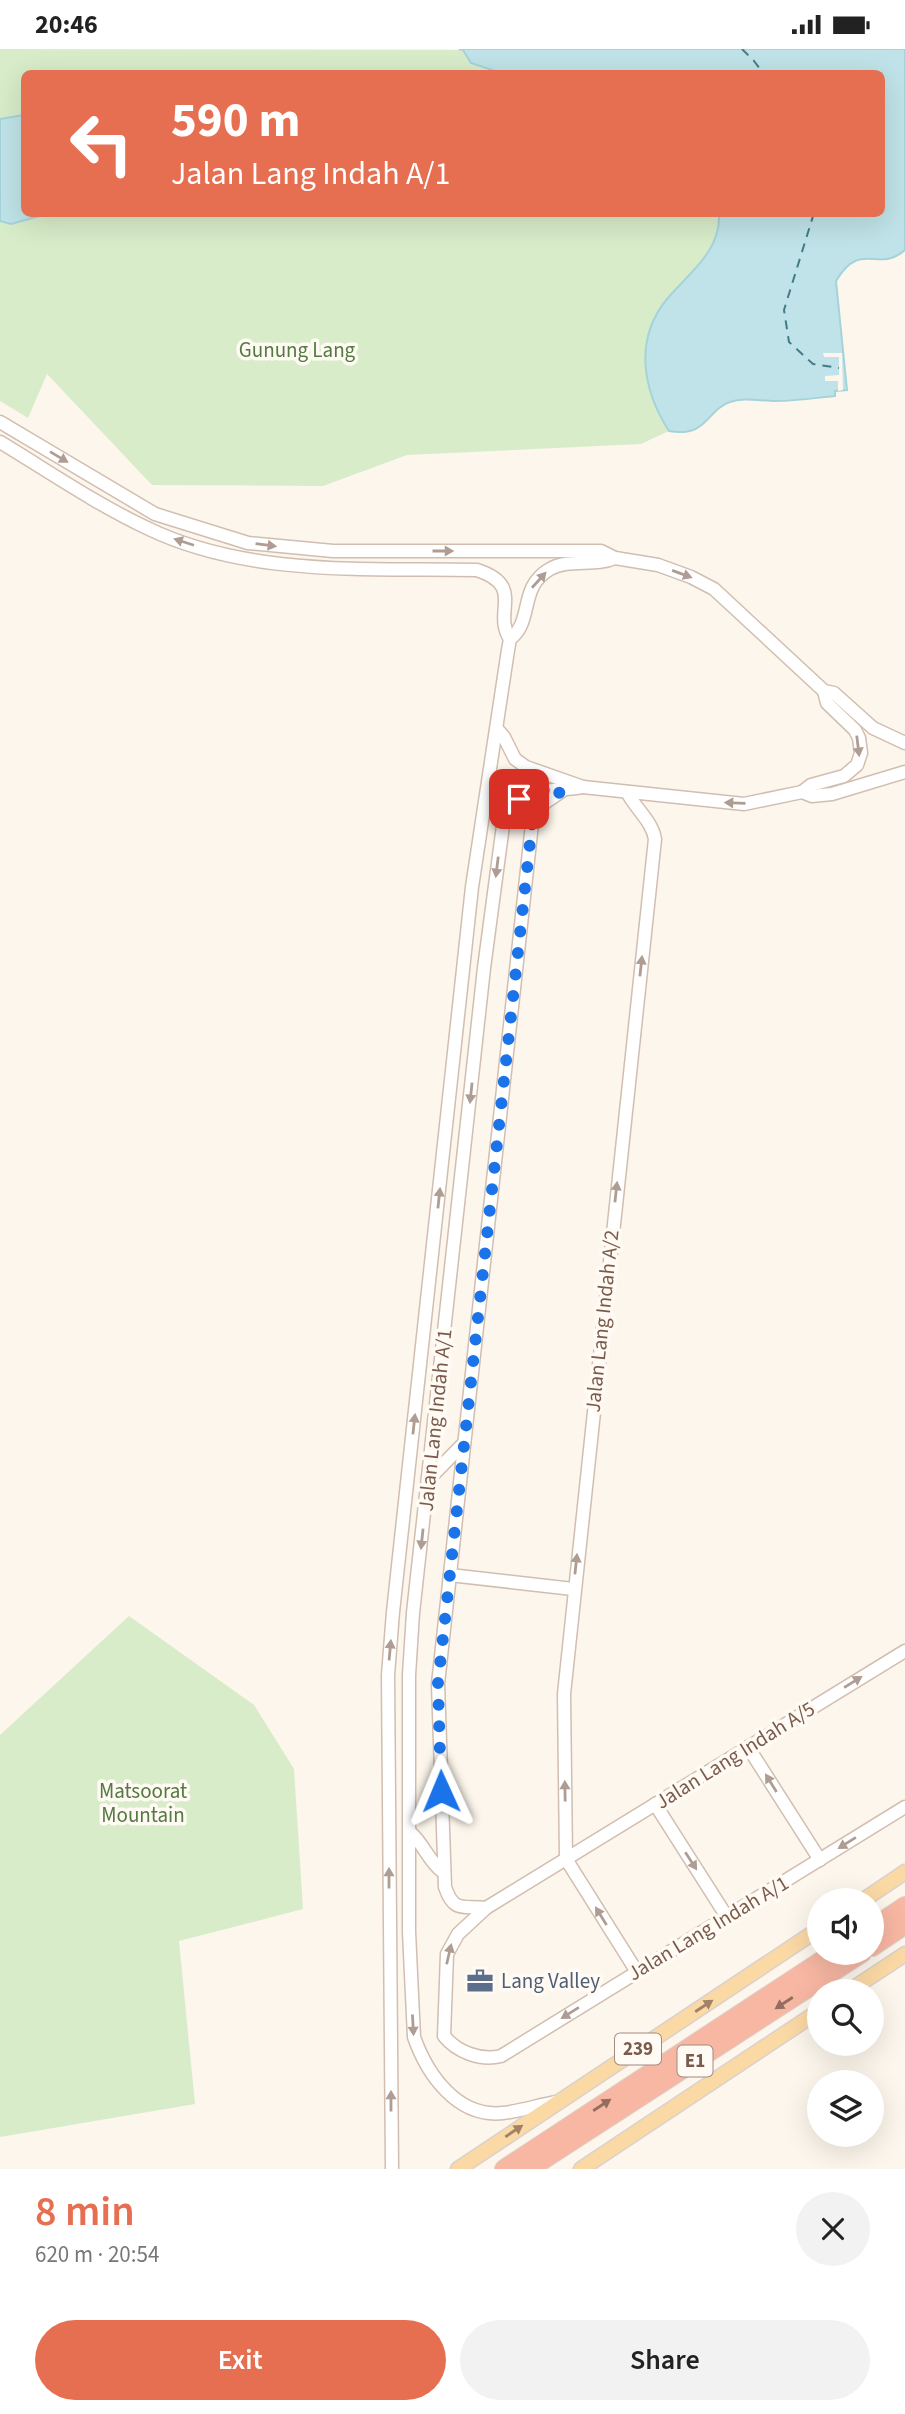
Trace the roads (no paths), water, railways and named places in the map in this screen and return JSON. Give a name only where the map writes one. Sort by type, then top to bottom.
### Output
[{"type":"highway","points":[[884,1920],[905,1906]]},
{"type":"highway","points":[[884,1939],[905,1925]]},
{"type":"highway","name":"E1","points":[[504,2169],[815,1965]]},
{"type":"highway","name":"E1","points":[[529,2169],[844,1965]]},
{"type":"main road","points":[[881,1888],[905,1872]]},
{"type":"main road","name":"239","points":[[458,2169],[807,1937]]},
{"type":"main road","points":[[867,1979],[905,1954]]},
{"type":"main road","points":[[581,2169],[807,2019]]},
{"type":"street","points":[[0,422],[145,509],[180,523],[248,543],[333,551],[601,551],[615,558],[658,565],[714,589],[824,691],[836,695],[873,728],[905,743]]},
{"type":"street","points":[[0,442],[148,529],[216,552],[255,561],[290,565],[477,570],[494,577],[503,589],[506,599],[504,628],[510,639],[472,887],[394,1598],[388,1675],[392,2169]]},
{"type":"street","points":[[510,639],[517,634],[523,623],[527,596],[532,586],[545,572],[562,564],[603,563],[615,558]]},
{"type":"street","points":[[497,729],[515,759],[526,768],[583,787],[744,804],[802,792],[811,785],[849,774],[860,760],[859,738],[855,730],[827,703],[824,691]]},
{"type":"street","points":[[802,792],[812,796],[832,794],[905,772]]},
{"type":"street","name":"Jalan Lang Indah A/1","points":[[559,2101],[501,2113],[475,2109],[448,2094],[424,2060],[414,2036],[409,1932],[408,1675],[484,968],[504,818],[512,804],[531,792],[583,787]]},
{"type":"street","name":"Jalan Lang Indah A/1","points":[[486,1908],[464,1909],[453,1903],[445,1887],[438,1683],[532,824],[540,806],[562,791]]},
{"type":"street","name":"Jalan Lang Indah A/2","points":[[566,1860],[564,1693],[573,1589],[655,839],[651,826],[626,792]]},
{"type":"street","points":[[428,1480],[464,1443]]},
{"type":"street","points":[[450,1575],[573,1589]]},
{"type":"street","name":"Jalan Lang Indah A/5","points":[[486,1908],[905,1650]]},
{"type":"street","points":[[748,1747],[820,1860]]},
{"type":"street","points":[[654,1804],[727,1917]]},
{"type":"street","name":"Jalan Lang Indah A/1","points":[[486,1908],[458,1934],[447,1954],[443,2032],[452,2045],[473,2056],[492,2058],[501,2056],[905,1807]]},
{"type":"street","points":[[410,1832],[418,1839],[432,1864],[443,1872]]},
{"type":"street","points":[[566,1860],[637,1972]]},
{"type":"water","points":[[459,49],[905,49],[905,250],[895,257],[854,262],[836,281],[847,390],[835,391],[835,396],[730,402],[716,410],[699,427],[682,432],[669,431],[660,415],[648,381],[646,347],[657,314],[709,250],[715,239],[719,217],[885,217],[885,70],[492,70],[471,63],[463,50]]},
{"type":"water","points":[[21,116],[21,217],[36,217],[11,224],[0,221],[0,119]]},
{"type":"place","name":"Lang Valley","points":[[480,1981]]},
{"type":"park label","name":"Gunung Lang","points":[[297,350]]},
{"type":"park label","name":"Matsoorat Mountain","points":[[143,1803]]}]
